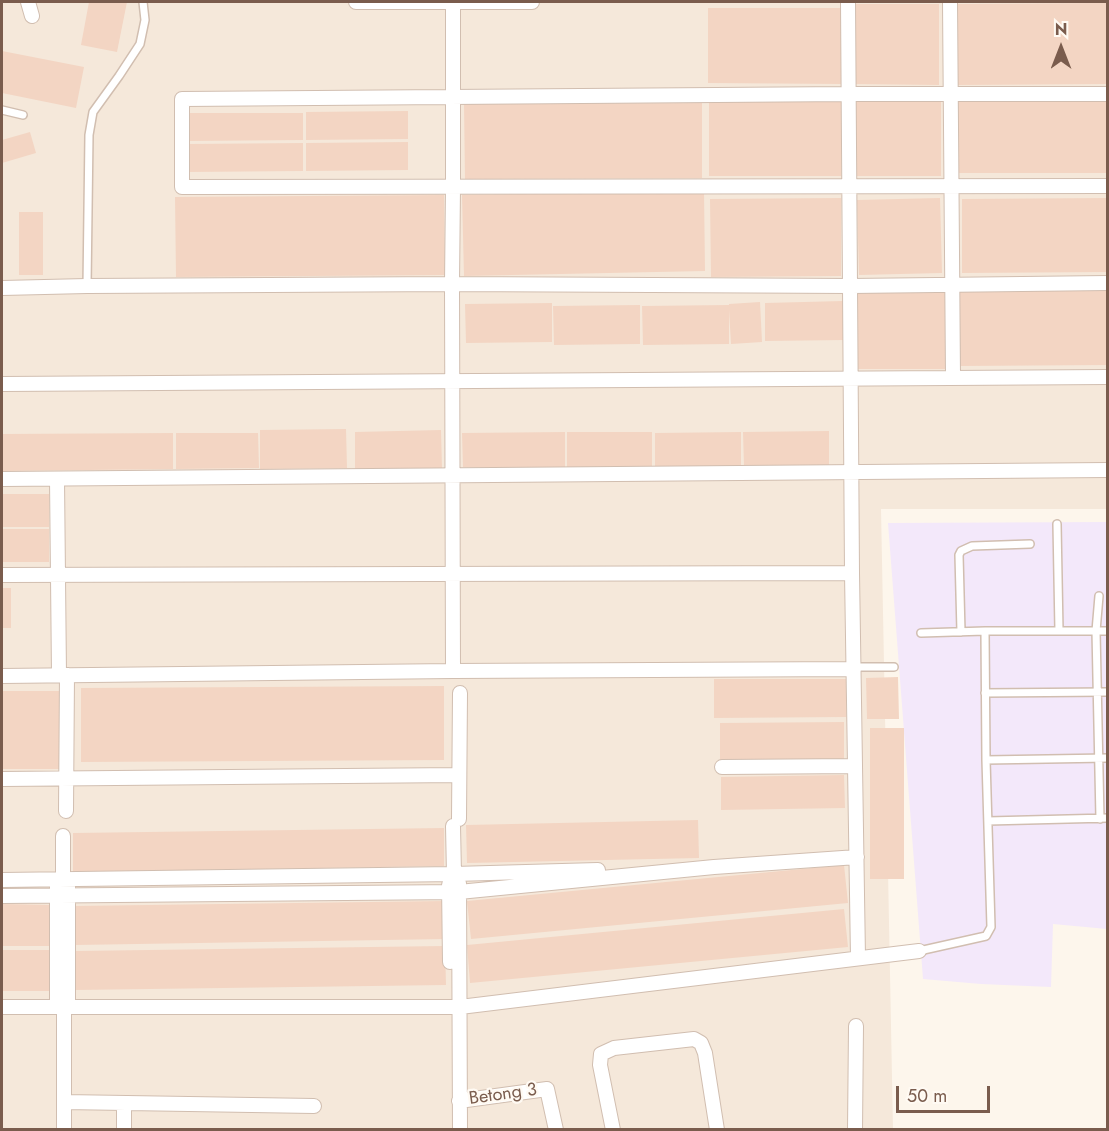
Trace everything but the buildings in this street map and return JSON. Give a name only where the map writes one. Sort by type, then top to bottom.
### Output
[{"type":"street","points":[[28,2],[32,16]]},
{"type":"street","points":[[356,2],[532,2]]},
{"type":"street","points":[[453,2],[453,671]]},
{"type":"street","points":[[848,2],[852,573],[858,958]]},
{"type":"street","points":[[950,2],[953,377]]},
{"type":"street","points":[[1107,94],[182,99],[182,188],[1107,186]]},
{"type":"street","points":[[2,288],[452,284],[851,286],[1107,283]]},
{"type":"street","points":[[2,384],[1107,377]]},
{"type":"street","points":[[2,479],[1107,470]]},
{"type":"street","points":[[57,479],[57,575],[63,675],[66,811]]},
{"type":"street","points":[[2,575],[852,573]]},
{"type":"street","points":[[2,676],[854,668]]},
{"type":"street","points":[[460,693],[454,874],[460,1130]]},
{"type":"street","points":[[722,767],[855,766]]},
{"type":"street","points":[[2,779],[459,775]]},
{"type":"street","points":[[63,836],[64,1130]]},
{"type":"street","points":[[2,896],[454,892],[857,856]]},
{"type":"street","points":[[2,880],[454,874],[714,867]]},
{"type":"street","points":[[2,1007],[456,1007],[919,951]]},
{"type":"street","points":[[855,1130],[856,1026]]},
{"type":"street","points":[[613,1130],[600,1065],[601,1054],[614,1048],[694,1039],[701,1043],[705,1053],[717,1130]]},
{"type":"street","name":"Betong 3","points":[[459,1101],[547,1089],[556,1130]]},
{"type":"street","points":[[64,1102],[314,1106]]},
{"type":"street","points":[[124,1103],[124,1130]]},
{"type":"lane","points":[[87,286],[89,135],[93,112],[140,44],[145,20],[143,2]]},
{"type":"lane","points":[[2,110],[22,115]]},
{"type":"lane","points":[[1057,524],[1059,631]]},
{"type":"lane","points":[[961,632],[959,555],[961,551],[972,546],[1030,544]]},
{"type":"lane","points":[[988,821],[1104,818],[1103,758],[1097,692],[1096,631],[1099,596]]},
{"type":"lane","points":[[919,951],[986,936],[991,927],[985,631]]},
{"type":"lane","points":[[921,633],[1107,631]]},
{"type":"lane","points":[[854,668],[894,667]]},
{"type":"lane","points":[[985,693],[1107,692]]},
{"type":"lane","points":[[986,760],[1103,758]]},
{"type":"shaded area","points":[[2,2],[1107,2],[1107,509],[881,509],[893,1129],[2,1130]]},
{"type":"shaded area","points":[[1107,522],[1107,929],[1053,924],[1051,987],[923,979],[888,523]]}]
